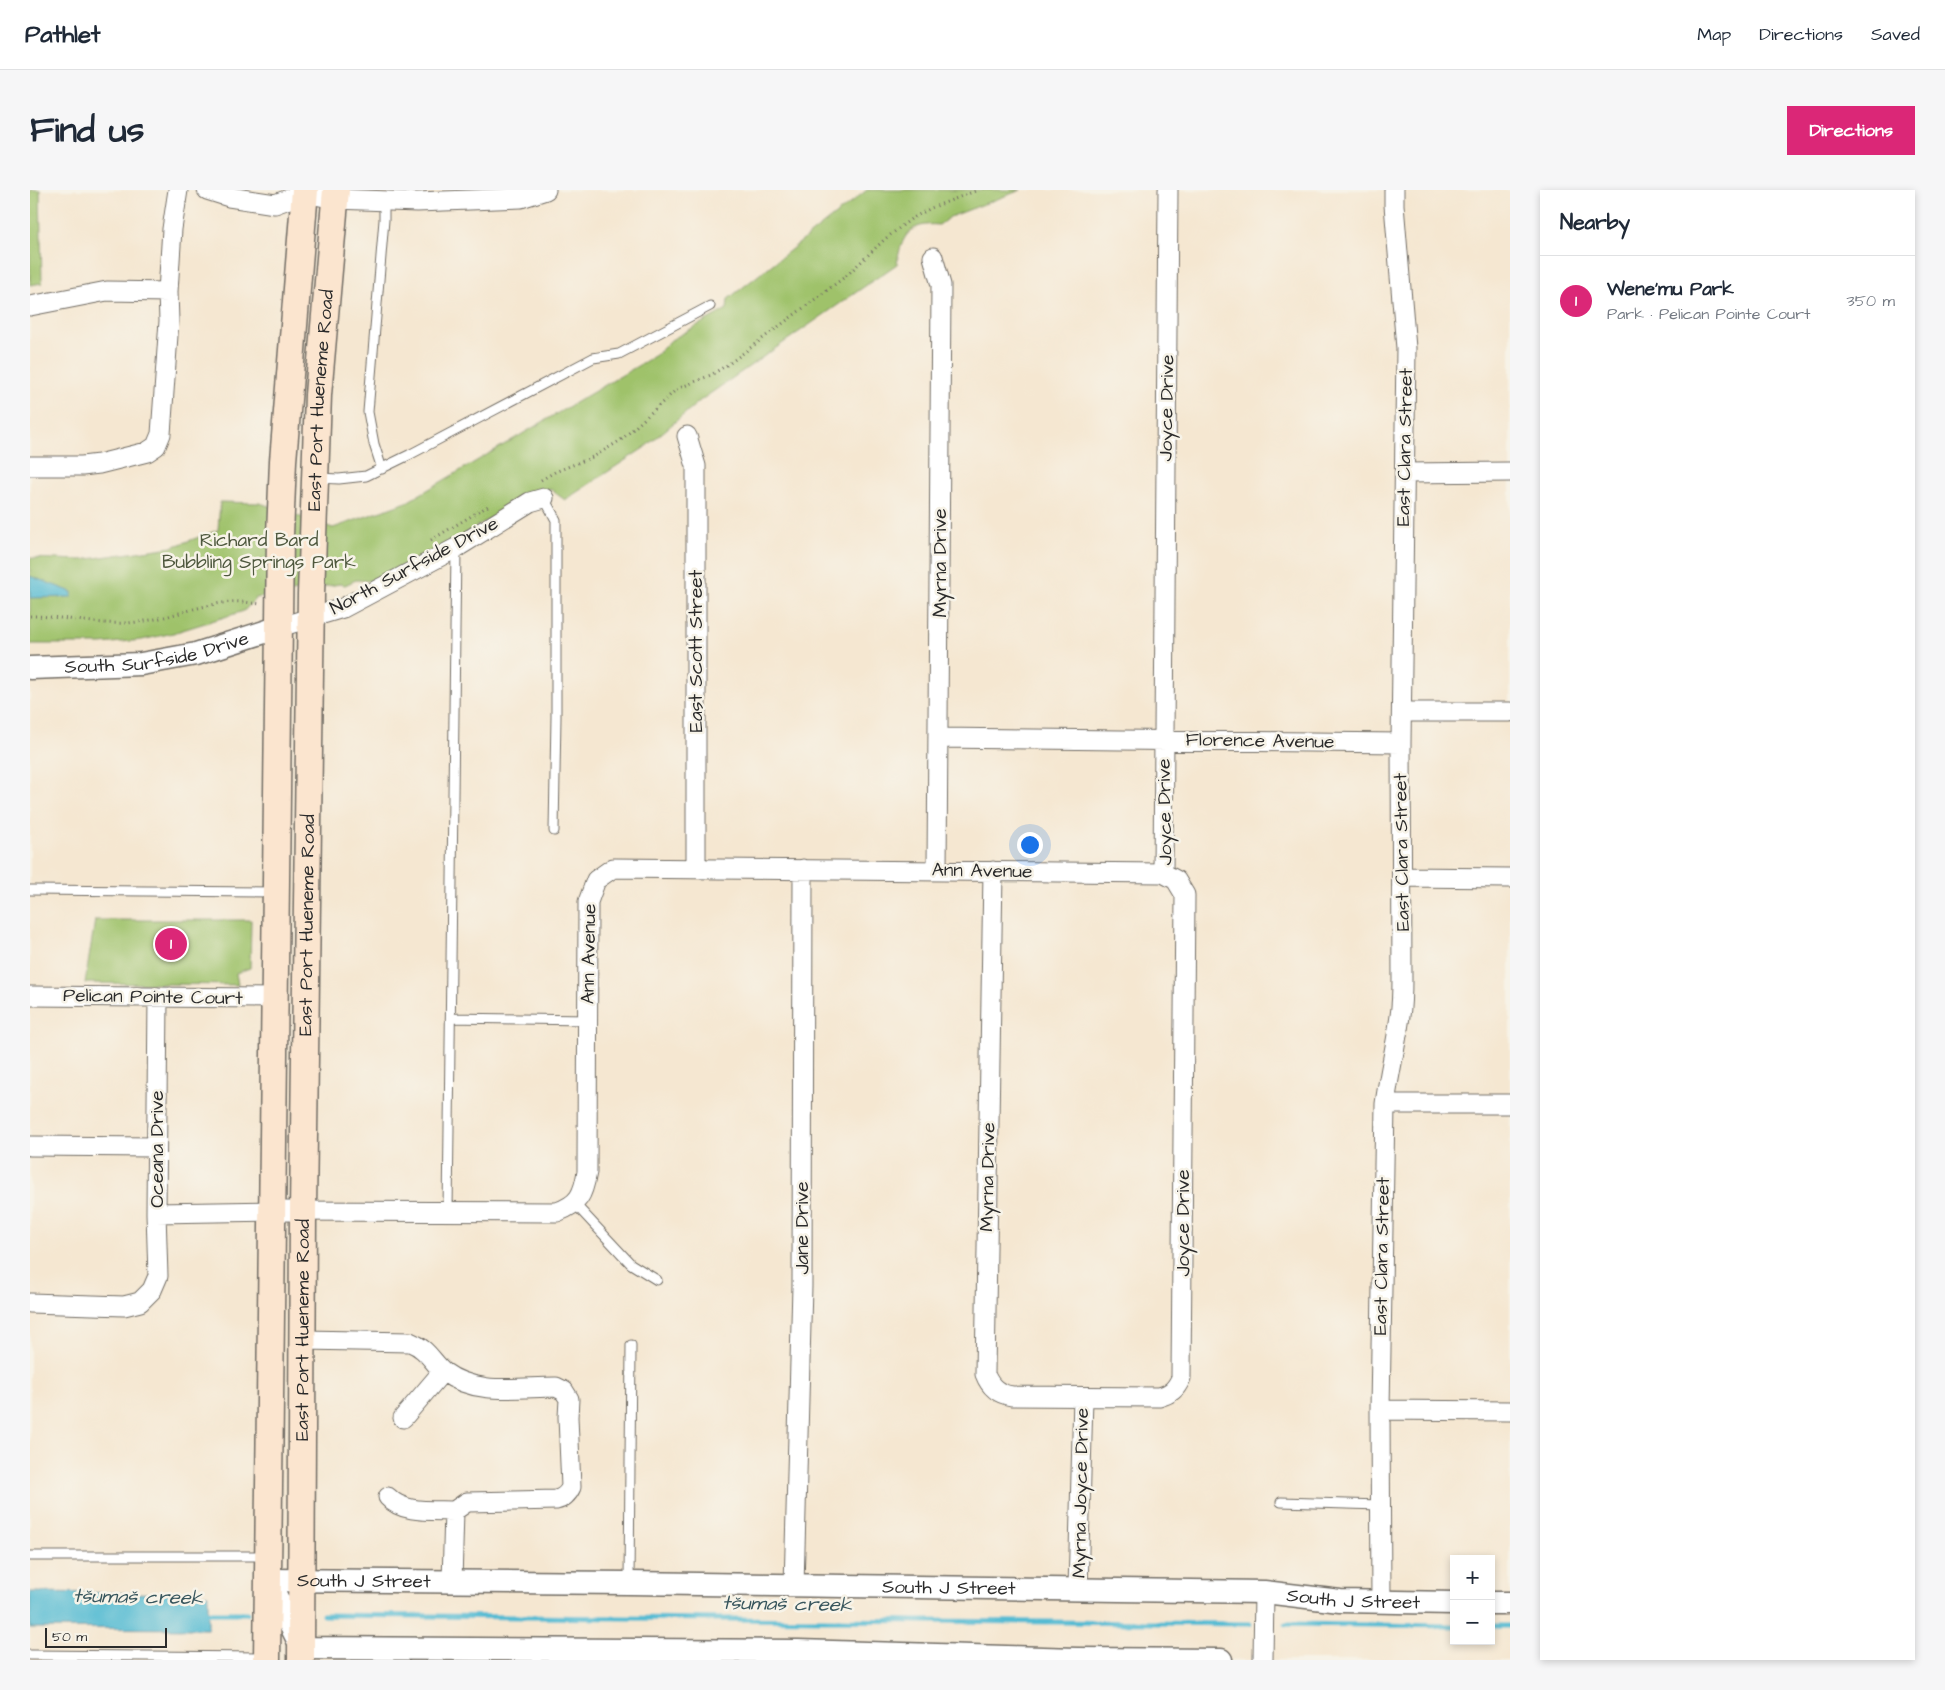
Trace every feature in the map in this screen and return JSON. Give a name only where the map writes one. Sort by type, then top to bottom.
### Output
[{"type":"main road","name":"East Port Hueneme Road","points":[[268,1659],[280,535],[283,461],[303,191]]},
{"type":"main road","name":"East Port Hueneme Road","points":[[302,1654],[300,1580],[304,1340],[303,1211],[310,618],[318,395],[336,195]]},
{"type":"street","points":[[30,466],[82,466],[99,464],[147,452],[156,446],[161,434],[169,322],[168,292],[172,229],[178,190]]},
{"type":"street","points":[[207,190],[229,197],[275,204],[303,191],[384,201],[417,196],[521,198],[546,190]]},
{"type":"street","name":"Joyce Drive","points":[[1083,1397],[1159,1396],[1168,1394],[1176,1389],[1181,1378],[1185,895],[1176,880],[1163,873],[1168,190]]},
{"type":"street","name":"East Clara Street","points":[[1382,1602],[1380,1410],[1385,1104],[1401,1013],[1402,877],[1400,743],[1402,712],[1406,348],[1394,190]]},
{"type":"street","name":"Myrna Drive","points":[[933,257],[941,286],[937,870]]},
{"type":"street","points":[[30,306],[108,291],[168,292]]},
{"type":"street","name":"East Scott Street","points":[[687,436],[696,466],[696,868]]},
{"type":"street","points":[[1405,473],[1510,472]]},
{"type":"street","name":"North Surfside Drive","points":[[280,627],[343,608],[456,548],[530,502],[542,490]]},
{"type":"street","name":"South Surfside Drive","points":[[30,668],[141,664],[196,654],[280,627]]},
{"type":"street","points":[[1402,712],[1510,712]]},
{"type":"street","name":"Florence Avenue","points":[[939,738],[1400,743]]},
{"type":"street","name":"Ann Avenue","points":[[574,1203],[584,1189],[587,1172],[588,902],[596,880],[613,868],[1163,873]]},
{"type":"street","name":"Jane Drive","points":[[794,1586],[802,1286],[803,869]]},
{"type":"street","name":"Myrna Drive","points":[[993,871],[985,1374],[992,1387],[1004,1395],[1083,1397]]},
{"type":"street","points":[[1402,877],[1510,878]]},
{"type":"street","name":"Pelican Pointe Court","points":[[30,996],[275,998]]},
{"type":"street","name":"Oceana Drive","points":[[30,1303],[124,1306],[140,1302],[147,1297],[158,1276],[156,1147],[158,998]]},
{"type":"street","points":[[1385,1104],[1510,1104]]},
{"type":"street","points":[[30,1146],[156,1147]]},
{"type":"street","points":[[156,1213],[273,1211],[557,1212],[574,1203]]},
{"type":"street","points":[[304,1340],[410,1342],[427,1352],[443,1371],[461,1382],[481,1388],[556,1387],[564,1391],[569,1399],[571,1487],[562,1498],[556,1500],[467,1502],[454,1511],[404,1508],[394,1504],[388,1497]]},
{"type":"street","points":[[403,1418],[443,1371]]},
{"type":"street","name":"Myrna Joyce Drive","points":[[1078,1590],[1083,1397]]},
{"type":"street","points":[[1380,1410],[1510,1411]]},
{"type":"street","points":[[452,1582],[454,1511]]},
{"type":"street","name":"South J Street","points":[[268,1568],[300,1580],[1264,1592],[1340,1601],[1450,1603]]},
{"type":"street","name":"South J Street","points":[[268,1568],[302,1654]]},
{"type":"street","points":[[1263,1660],[1264,1592]]},
{"type":"street","points":[[1495,1603],[1510,1604]]},
{"type":"street","points":[[302,1654],[1221,1660]]},
{"type":"lane","points":[[382,469],[374,444],[368,412],[384,201]]},
{"type":"lane","points":[[315,478],[339,480],[366,476],[593,358],[619,354],[710,306]]},
{"type":"lane","points":[[542,490],[556,520],[554,831]]},
{"type":"lane","points":[[448,1211],[456,548]]},
{"type":"lane","points":[[30,890],[276,892]]},
{"type":"lane","points":[[450,1018],[588,1020]]},
{"type":"lane","points":[[574,1203],[631,1264],[658,1280]]},
{"type":"lane","points":[[629,1583],[631,1345]]},
{"type":"lane","points":[[1281,1502],[1380,1509]]},
{"type":"lane","points":[[30,1556],[268,1568]]},
{"type":"lane","points":[[33,1657],[268,1659]]},
{"type":"path","points":[[542,490],[555,472],[595,456],[621,440],[677,389],[711,375],[730,363],[846,276],[885,239],[911,219],[931,208],[978,190]]},
{"type":"path","points":[[424,544],[489,505]]},
{"type":"path","points":[[30,616],[117,624],[160,618],[231,602],[260,604]]},
{"type":"green space","points":[[30,190],[40,190],[42,283],[30,285]]},
{"type":"green space","name":"Richard Bard Bubbling Springs Park","points":[[867,190],[1021,190],[950,217],[939,225],[920,226],[908,233],[901,246],[897,264],[701,400],[644,448],[565,500],[550,489],[528,495],[460,537],[386,575],[370,581],[356,580],[345,585],[340,584],[256,598],[244,611],[173,633],[142,640],[101,644],[30,644],[30,558],[81,560],[172,547],[218,530],[220,502],[260,503],[333,528],[407,502],[656,355],[671,340],[727,309],[728,299]]},
{"type":"green space","points":[[95,920],[251,920],[250,968],[236,973],[238,985],[85,983]]},
{"type":"water","points":[[30,576],[72,592],[72,597],[30,598]]},
{"type":"water","name":"tšumaš creek","points":[[30,1592],[208,1594],[208,1629],[30,1628]]},
{"type":"waterway","name":"tšumaš creek","points":[[202,1613],[247,1613]]},
{"type":"waterway","name":"tšumaš creek","points":[[323,1615],[1250,1624]]},
{"type":"waterway","name":"tšumaš creek","points":[[1286,1624],[1450,1626]]},
{"type":"waterway","name":"tšumaš creek","points":[[1495,1626],[1510,1626]]},
{"type":"place","name":"Wene'mu Park","points":[[171,944]]}]
